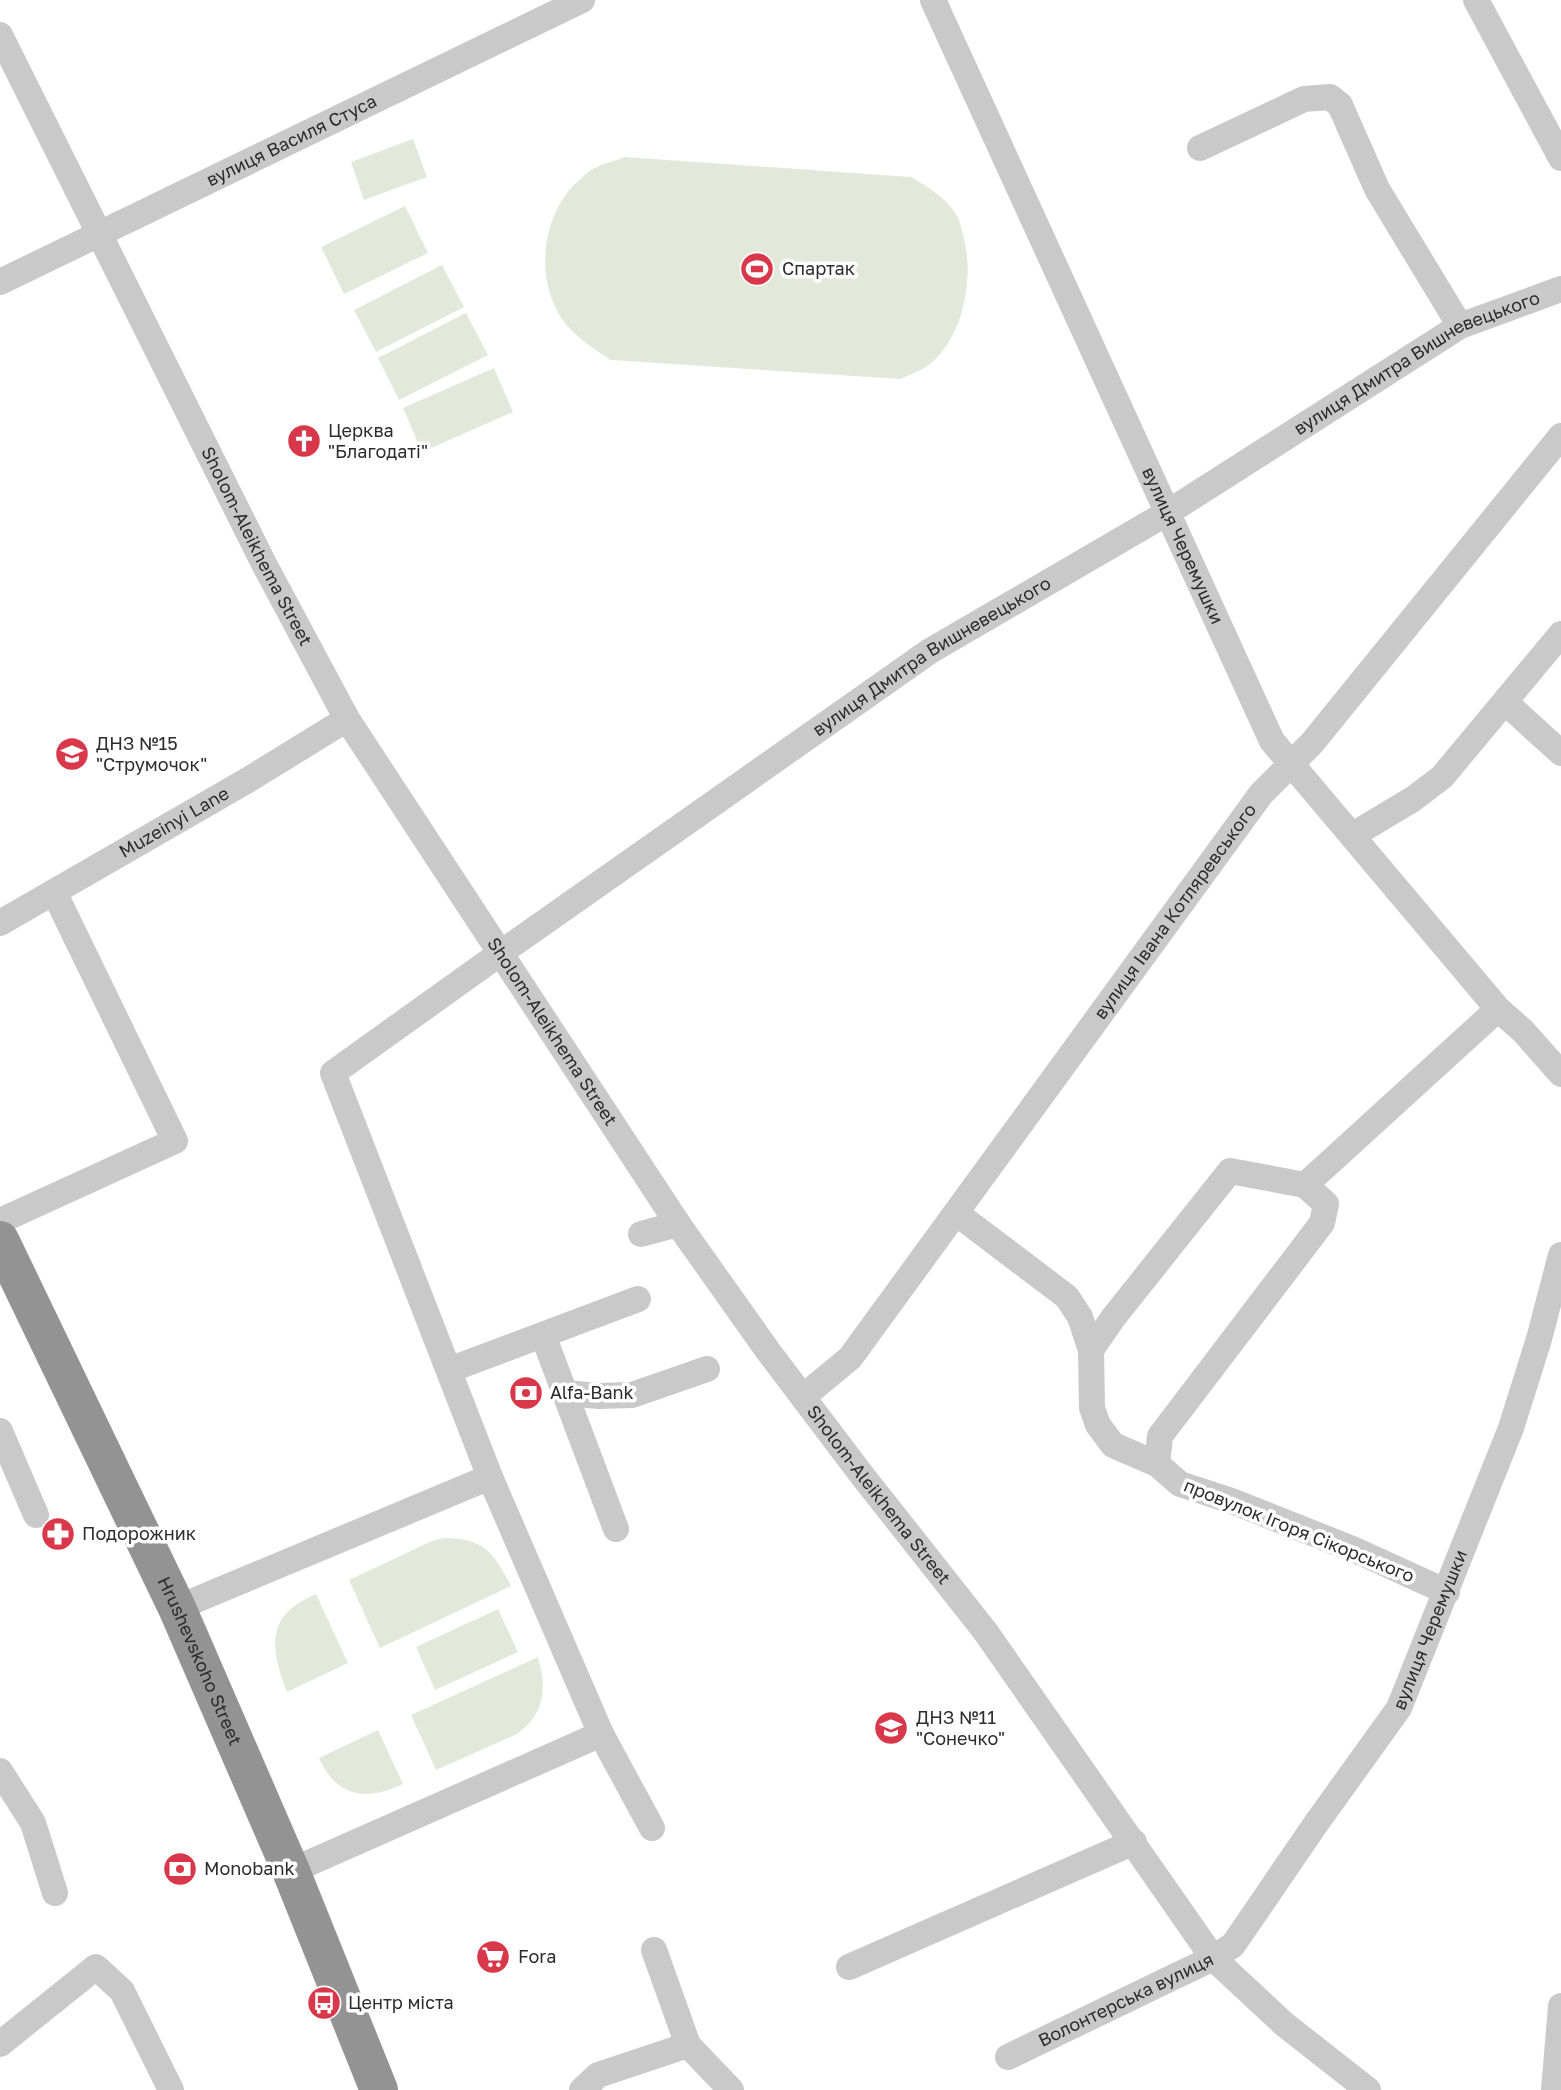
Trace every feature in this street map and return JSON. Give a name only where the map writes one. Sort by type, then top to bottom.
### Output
[{"type":"highway","name":"Hrushevskoho Street","points":[[0,1240],[177,1608],[291,1871],[379,2090]]},
{"type":"street","name":"вулиця Василя Стуса","points":[[0,282],[582,0]]},
{"type":"street","name":"вулиця Черемушки","points":[[933,0],[1272,741],[1498,1009],[1523,1031],[1561,1074]]},
{"type":"street","points":[[1476,0],[1561,158]]},
{"type":"street","name":"Sholom-Aleikhema Street","points":[[0,35],[264,564],[347,719],[678,1224],[768,1352],[985,1631],[1213,1958]]},
{"type":"street","points":[[1200,148],[1304,99],[1330,97],[1340,105],[1377,189],[1460,326]]},
{"type":"street","name":"вулиця Дмитра Вишневецького","points":[[449,1370],[334,1073],[930,651],[1167,513],[1460,326],[1561,289]]},
{"type":"street","name":"вулиця Івана Котляревського","points":[[804,1396],[850,1358],[1261,794],[1312,743],[1561,436]]},
{"type":"street","points":[[1353,835],[1413,799],[1442,777],[1561,634]]},
{"type":"street","points":[[1504,702],[1561,753]]},
{"type":"street","name":"Muzeinyi Lane","points":[[0,923],[248,780],[347,719]]},
{"type":"street","points":[[0,1221],[175,1141],[54,892]]},
{"type":"street","points":[[1305,1185],[1498,1009]]},
{"type":"street","name":"вулиця Черемушки","points":[[1523,1031],[1561,1053]]},
{"type":"street","points":[[1091,1350],[1113,1318],[1230,1171],[1305,1185],[1326,1204],[1322,1223],[1160,1436],[1157,1464]]},
{"type":"street","name":"провулок Ігоря Сікорського","points":[[956,1213],[1067,1297],[1080,1317],[1091,1350],[1092,1408],[1098,1425],[1113,1444],[1157,1464],[1180,1484],[1232,1501],[1354,1550],[1447,1592]]},
{"type":"street","points":[[641,1234],[678,1224]]},
{"type":"street","name":"вулиця Черемушки","points":[[1213,1958],[1233,1945],[1399,1708],[1511,1428],[1539,1339],[1561,1255]]},
{"type":"street","points":[[638,1299],[449,1370],[490,1477],[601,1734],[652,1828]]},
{"type":"street","points":[[543,1335],[616,1530]]},
{"type":"street","points":[[565,1393],[632,1395],[707,1369]]},
{"type":"street","points":[[0,1431],[36,1516]]},
{"type":"street","points":[[177,1608],[490,1477]]},
{"type":"street","points":[[291,1871],[601,1734]]},
{"type":"street","points":[[0,1771],[33,1823],[55,1893]]},
{"type":"street","points":[[849,1968],[1134,1842]]},
{"type":"street","points":[[654,1950],[688,2045],[731,2090]]},
{"type":"street","name":"Волонтерська вулиця","points":[[1008,2057],[1213,1958],[1284,2024],[1368,2090]]},
{"type":"street","points":[[0,2044],[96,1967],[122,1991],[171,2090]]},
{"type":"street","points":[[1554,2090],[1561,2006]]},
{"type":"street","points":[[582,2090],[598,2075],[688,2045]]},
{"type":"green space","points":[[413,139],[427,177],[364,200],[351,162]]},
{"type":"green space","name":"Спартак","points":[[625,157],[911,177],[947,202],[957,216],[963,235],[968,268],[967,286],[959,321],[951,338],[930,364],[901,379],[611,360],[578,337],[562,319],[553,303],[548,285],[546,247],[556,211],[578,181],[590,171]]},
{"type":"green space","points":[[405,206],[428,253],[344,294],[321,247]]},
{"type":"green space","points":[[442,265],[464,307],[376,352],[354,310]]},
{"type":"green space","points":[[466,313],[488,355],[399,400],[378,358]]},
{"type":"green space","points":[[494,368],[513,412],[422,452],[403,408]]},
{"type":"green space","points":[[444,1538],[478,1544],[493,1556],[511,1586],[380,1648],[349,1580],[432,1541]]},
{"type":"green space","points":[[316,1594],[348,1663],[287,1692],[277,1661],[276,1634],[288,1612],[299,1602]]},
{"type":"green space","points":[[498,1609],[518,1652],[435,1690],[416,1647]]},
{"type":"green space","points":[[538,1657],[543,1690],[538,1709],[526,1726],[517,1734],[436,1770],[411,1715]]},
{"type":"green space","points":[[378,1730],[403,1784],[389,1790],[365,1794],[343,1788],[326,1771],[319,1758]]},
{"type":"place","name":"Спартак","points":[[757,269]]},
{"type":"place","name":"Церква \"Благодаті\"","points":[[304,441]]},
{"type":"place","name":"ДНЗ №15 \"Струмочок\"","points":[[72,754]]},
{"type":"place","name":"Alfa-Bank","points":[[526,1393]]},
{"type":"place","name":"Подорожник","points":[[58,1534]]},
{"type":"place","name":"ДНЗ №11 \"Сонечко\"","points":[[891,1728]]},
{"type":"place","name":"Monobank","points":[[180,1869]]},
{"type":"place","name":"Fora","points":[[493,1957]]},
{"type":"place","name":"Центр міста","points":[[324,2003]]}]
